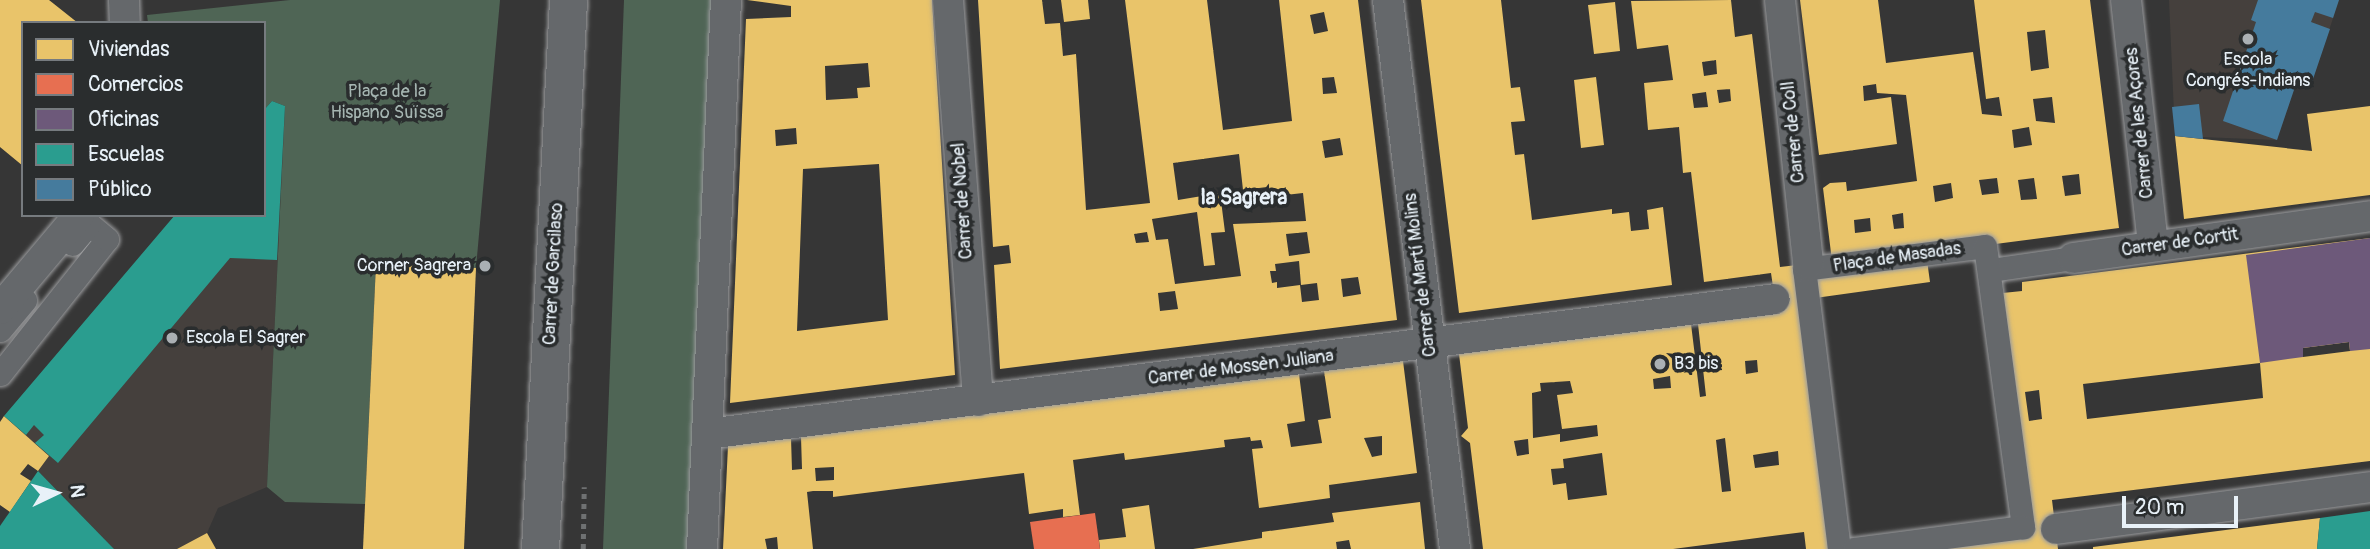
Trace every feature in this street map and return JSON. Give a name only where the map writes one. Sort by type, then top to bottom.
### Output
[{"type":"street","points":[[124,0],[125,21]]},
{"type":"street","name":"Carrer de Garcilaso","points":[[540,549],[568,0]]},
{"type":"street","points":[[702,549],[726,0]]},
{"type":"street","name":"Carrer de Nobel","points":[[948,0],[978,401]]},
{"type":"street","name":"Carrer de Martí Molins","points":[[1388,0],[1455,549]]},
{"type":"street","name":"Carrer de Coll","points":[[1780,0],[1808,264]]},
{"type":"street","name":"Carrer de les Açores","points":[[2126,0],[2153,246]]},
{"type":"street","name":"Carrer de Cortit","points":[[1991,270],[2370,216]]},
{"type":"street","points":[[0,309],[77,217]]},
{"type":"street","points":[[0,330],[89,224],[107,239],[0,373]]},
{"type":"street","name":"Plaça de Masadas","points":[[1839,549],[1804,269],[1985,246],[1991,270],[2023,527],[1854,549]]},
{"type":"street","name":"Carrer de Mossèn Juliana","points":[[707,434],[1429,345],[1775,299]]},
{"type":"street","points":[[2056,529],[2370,487]]},
{"type":"shaded area","name":"Escola Congrés-Indians","points":[[2169,0],[2339,0],[2312,82],[2298,78],[2277,140],[2175,136]]},
{"type":"shaded area","name":"Escola El Sagrer","points":[[272,101],[285,106],[267,487],[218,508],[207,533],[177,549],[114,549],[38,471],[49,456],[4,416],[173,217],[266,217],[266,108]]},
{"type":"green space","name":"Plaça de la Hispano Suïssa","points":[[290,0],[500,0],[476,268],[376,264],[365,504],[285,502],[267,487],[285,106],[272,101],[266,108],[266,21],[148,21],[147,15]]},
{"type":"green space","points":[[624,0],[717,0],[692,549],[603,549]]},
{"type":"building: Viviendas","points":[[0,0],[49,0],[75,21],[21,21],[21,164],[0,147]]},
{"type":"building: Viviendas","points":[[747,0],[932,0],[955,375],[730,403],[746,19],[791,17],[791,6]],"holes":[[[868,63],[870,87],[857,88],[858,98],[826,100],[825,66]],[[796,128],[797,144],[776,146],[775,130]],[[879,164],[888,320],[797,331],[803,169]]]},
{"type":"building: Viviendas","points":[[978,0],[1042,0],[1045,24],[1060,23],[1063,56],[1076,54],[1086,210],[1150,203],[1125,0],[1207,0],[1223,130],[1292,121],[1279,0],[1358,0],[1397,320],[1000,369],[994,265],[1011,263],[1009,245],[993,247]],"holes":[[[1324,12],[1328,31],[1314,34],[1310,15]],[[1334,77],[1337,93],[1323,94],[1322,78]],[[1340,138],[1343,155],[1325,158],[1322,141]],[[1239,154],[1243,190],[1267,187],[1268,197],[1303,193],[1306,221],[1233,224],[1241,276],[1175,284],[1168,239],[1156,240],[1152,219],[1197,212],[1204,266],[1215,265],[1211,233],[1225,232],[1220,193],[1178,200],[1173,163]],[[1147,232],[1149,242],[1136,243],[1134,234]],[[1307,232],[1310,253],[1289,256],[1286,234]],[[1299,261],[1301,285],[1317,283],[1319,300],[1302,302],[1300,285],[1277,288],[1277,282],[1272,283],[1270,271],[1276,271],[1275,264]],[[1358,277],[1361,294],[1343,297],[1341,279]],[[1175,291],[1178,309],[1160,311],[1158,293]]]},
{"type":"building: Viviendas","points":[[1061,0],[1088,0],[1090,19],[1064,22]]},
{"type":"building: Viviendas","points":[[1421,0],[1501,0],[1511,88],[1520,87],[1525,121],[1511,122],[1515,155],[1524,154],[1532,220],[1612,209],[1612,214],[1629,212],[1631,231],[1649,229],[1647,210],[1663,207],[1672,285],[1459,313]]},
{"type":"building: Viviendas","points":[[1731,0],[1735,37],[1752,34],[1780,267],[1832,261],[1823,188],[1830,183],[1846,182],[1847,191],[1917,181],[1906,95],[1877,93],[1876,84],[1863,86],[1864,101],[1891,97],[1897,144],[1819,155],[1800,0],[1878,0],[1886,63],[1973,52],[1982,114],[2002,116],[1999,97],[1986,99],[1974,0],[2090,0],[2119,228],[1926,253],[1930,282],[1808,299],[1839,549],[1806,549],[1804,532],[1673,549],[1483,549],[1470,443],[1461,436],[1468,428],[1459,354],[1691,324],[1700,397],[1706,396],[1698,324],[1777,314],[1771,273],[1704,282],[1691,172],[1683,173],[1679,127],[1648,130],[1644,83],[1673,80],[1668,45],[1637,49],[1631,1]],"holes":[[[2045,30],[2049,68],[2031,71],[2027,32]],[[1716,60],[1717,74],[1704,76],[1702,62]],[[1730,89],[1731,101],[1719,103],[1717,90]],[[1706,92],[1708,107],[1694,108],[1692,94]],[[2052,97],[2055,123],[2036,121],[2033,99]],[[2029,127],[2032,145],[2014,148],[2012,130]],[[2079,174],[2081,194],[2065,196],[2062,176]],[[1997,178],[1999,193],[1982,195],[1979,180]],[[2034,178],[2037,199],[2021,200],[2018,180]],[[1951,183],[1953,198],[1935,202],[1933,186]],[[1903,213],[1904,228],[1894,229],[1892,215]],[[1870,218],[1871,231],[1855,233],[1854,220]],[[1757,360],[1758,372],[1746,374],[1745,361]],[[1670,376],[1671,388],[1654,389],[1653,379]],[[1570,381],[1573,393],[1557,395],[1562,429],[1597,425],[1598,436],[1560,442],[1560,434],[1533,438],[1532,393],[1541,391],[1540,383]],[[1725,438],[1731,491],[1722,492],[1716,440]],[[1528,439],[1529,454],[1517,456],[1514,441]],[[1778,451],[1779,465],[1755,468],[1753,455]],[[1602,453],[1607,495],[1568,500],[1566,483],[1553,485],[1551,469],[1564,468],[1563,459]]]},
{"type":"building: Viviendas","points":[[1615,2],[1620,51],[1594,54],[1588,5]]},
{"type":"building: Viviendas","points":[[1596,77],[1604,145],[1581,148],[1574,80]]},
{"type":"building: Viviendas","points":[[2370,106],[2370,195],[2184,219],[2175,136],[2312,151],[2307,114]]},
{"type":"building: Viviendas","points":[[2370,238],[2370,461],[2052,500],[2058,549],[1867,549],[2023,527],[1993,294],[2022,291],[2022,282]],"holes":[[[2349,342],[2350,351],[2303,357],[2303,348]],[[2260,363],[2263,398],[2087,419],[2083,384]],[[2039,390],[2042,419],[2029,421],[2025,392]]]},
{"type":"building: Viviendas","points":[[376,264],[476,268],[464,549],[363,549]]},
{"type":"building: Viviendas","points":[[1403,361],[1417,473],[1329,485],[1330,498],[1259,508],[1252,449],[1263,448],[1261,440],[1251,441],[1250,437],[1224,440],[1225,447],[1125,460],[1124,453],[1073,460],[1080,515],[1063,517],[1063,509],[1029,514],[1024,473],[833,497],[833,491],[813,491],[807,492],[813,549],[778,549],[777,537],[765,539],[767,549],[723,549],[728,446],[791,438],[792,470],[802,469],[801,437],[1299,374],[1305,421],[1287,424],[1291,447],[1322,443],[1318,420],[1331,418],[1324,371]],"holes":[[[1382,436],[1382,455],[1372,457],[1364,438]],[[834,467],[834,480],[816,481],[815,468]]]},
{"type":"building: Viviendas","points":[[4,416],[49,456],[38,471],[28,464],[20,474],[31,481],[10,512],[0,505],[0,422]]},
{"type":"building: Viviendas","points":[[1420,502],[1425,549],[1351,549],[1349,540],[1336,542],[1337,549],[1193,549],[1262,538],[1262,532],[1334,522],[1332,513]]},
{"type":"building: Viviendas","points":[[1149,505],[1155,549],[1100,549],[1099,540],[1126,537],[1122,509]]},
{"type":"building: Viviendas","points":[[2320,518],[2317,549],[2093,549],[2093,547]]},
{"type":"building: Viviendas","points":[[207,533],[216,549],[177,549]]},
{"type":"building: Comercios","points":[[1095,513],[1100,549],[1034,549],[1030,522]]},
{"type":"building: Oficinas","points":[[2370,238],[2370,349],[2350,351],[2349,342],[2303,348],[2303,357],[2260,363],[2246,255]]},
{"type":"building: Escuelas","points":[[272,101],[285,106],[277,260],[230,258],[58,463],[35,443],[44,435],[34,425],[26,435],[4,416],[173,217],[266,217],[266,108]]},
{"type":"building: Escuelas","points":[[38,471],[114,549],[0,549],[0,526]]},
{"type":"building: Escuelas","points":[[2370,511],[2370,549],[2317,549],[2320,518]]},
{"type":"building: Público","points":[[2258,0],[2339,0],[2333,18],[2315,12],[2311,22],[2330,29],[2312,82],[2298,78],[2277,140],[2223,121],[2256,22],[2251,20]]},
{"type":"building: Público","points":[[2199,104],[2203,139],[2175,136],[2172,107]]},
{"type":"place","name":"Escola Congrés-Indians","points":[[2248,39]]},
{"type":"place","name":"Corner Sagrera","points":[[485,266]]},
{"type":"place","name":"Escola El Sagrer","points":[[172,338]]},
{"type":"place","name":"B3 bis","points":[[1660,364]]},
{"type":"district","name":"la Sagrera","points":[[1244,198]]}]
